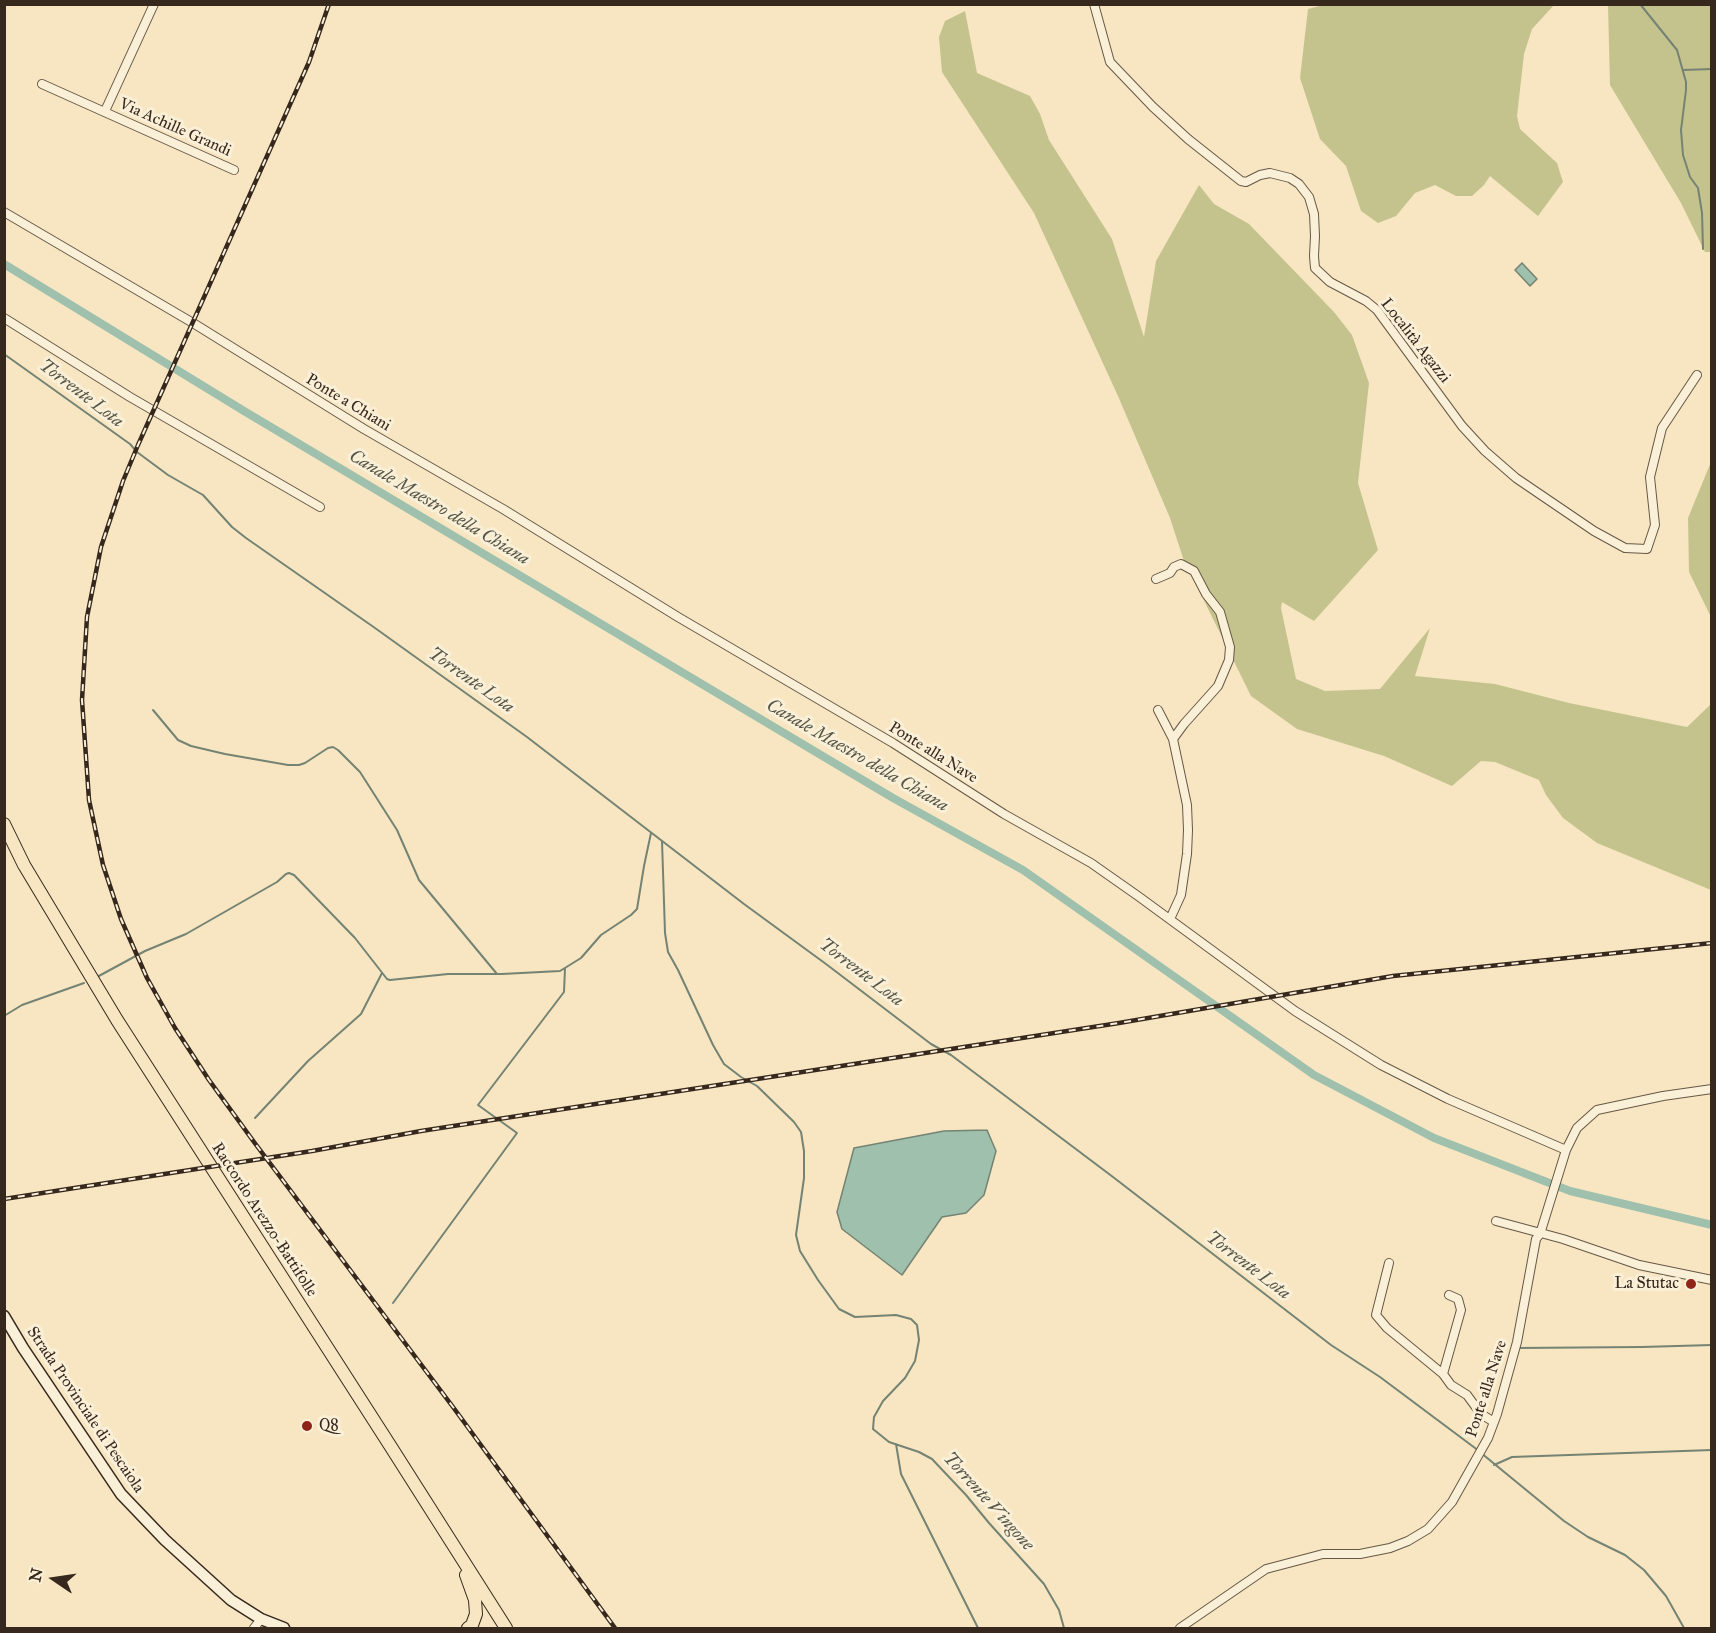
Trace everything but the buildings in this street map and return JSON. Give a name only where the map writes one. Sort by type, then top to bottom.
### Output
[{"type":"main road","name":"Raccordo Arezzo-Battifolle","points":[[4,824],[24,865],[117,1020],[392,1447],[506,1629]]},
{"type":"main road","name":"Strada Provinciale di Pescaiola","points":[[4,1316],[121,1494],[158,1534],[231,1600],[261,1619],[284,1629]]},
{"type":"main road","points":[[458,1554],[475,1600],[476,1614],[468,1629]]},
{"type":"street","name":"Via Achille Grandi","points":[[105,111],[154,4]]},
{"type":"street","name":"Località Agazzi","points":[[1094,4],[1110,62],[1119,74],[1188,139],[1241,181],[1246,182],[1270,173],[1290,178],[1299,184],[1309,198],[1314,213],[1315,268],[1330,282],[1366,301],[1377,310],[1462,426],[1485,451],[1516,478],[1594,531],[1625,548],[1647,549],[1655,525],[1650,477],[1662,428],[1697,375]]},
{"type":"street","name":"Via Achille Grandi","points":[[42,84],[234,170]]},
{"type":"street","name":"Ponte a Chiani","points":[[4,212],[193,323],[364,429],[503,509],[678,617]]},
{"type":"street","points":[[4,318],[130,397],[320,507]]},
{"type":"street","points":[[1156,579],[1170,573],[1174,567],[1181,564],[1194,571],[1206,594],[1220,612],[1230,647],[1229,660],[1218,686],[1173,739]]},
{"type":"street","name":"Ponte alla Nave","points":[[678,617],[893,743],[1004,814],[1090,863],[1295,1011],[1381,1065],[1565,1153]]},
{"type":"street","points":[[1158,710],[1173,739],[1187,805],[1187,854],[1181,895],[1170,919]]},
{"type":"street","name":"Ponte alla Nave","points":[[1180,1629],[1266,1569],[1323,1554],[1360,1554],[1390,1548],[1428,1529],[1452,1503],[1488,1438],[1494,1422],[1518,1342],[1536,1239],[1540,1234],[1565,1153],[1577,1128],[1597,1110],[1663,1096],[1712,1089]]},
{"type":"street","points":[[1496,1221],[1563,1239],[1639,1265],[1712,1280]]},
{"type":"street","points":[[1389,1263],[1376,1315],[1387,1328],[1443,1374],[1451,1385],[1467,1395],[1481,1414],[1494,1422]]},
{"type":"street","points":[[1443,1374],[1461,1310],[1458,1299],[1449,1295]]},
{"type":"street","points":[[254,1629],[261,1619]]},
{"type":"shaded area","points":[[1327,4],[1554,5],[1532,29],[1524,54],[1517,116],[1520,129],[1557,163],[1563,182],[1538,216],[1490,176],[1472,196],[1456,196],[1435,185],[1415,193],[1396,216],[1378,223],[1361,211],[1346,166],[1320,139],[1300,78],[1308,9]]},
{"type":"shaded area","points":[[1608,5],[1711,5],[1711,252],[1705,252],[1681,203],[1610,85]]},
{"type":"shaded area","points":[[965,11],[977,73],[1030,96],[1040,114],[1049,140],[1112,239],[1144,337],[1156,261],[1199,185],[1214,204],[1249,224],[1334,312],[1352,335],[1369,383],[1358,483],[1378,550],[1314,621],[1282,602],[1281,608],[1296,679],[1325,691],[1380,689],[1430,628],[1415,676],[1495,684],[1569,703],[1687,727],[1710,705],[1711,701],[1711,890],[1597,843],[1563,818],[1546,795],[1539,780],[1495,762],[1481,761],[1452,786],[1384,756],[1297,729],[1251,696],[1183,558],[1170,518],[1118,396],[1034,213],[942,72],[939,37],[945,21]]},
{"type":"shaded area","points":[[1522,263],[1537,279],[1530,286],[1515,270]]},
{"type":"shaded area","points":[[1711,462],[1712,617],[1689,572],[1688,518]]},
{"type":"shaded area","points":[[987,1130],[996,1151],[984,1195],[966,1213],[942,1217],[902,1275],[842,1229],[837,1212],[854,1148],[944,1131]]},
{"type":"waterway","points":[[1640,4],[1677,50],[1686,82],[1681,130],[1683,155],[1690,177],[1698,188],[1702,213],[1703,249]]},
{"type":"waterway","points":[[1683,70],[1712,69]]},
{"type":"waterway","name":"Canale Maestro della Chiana","points":[[4,264],[244,411],[893,798],[1023,870],[1314,1075],[1434,1138],[1570,1191],[1712,1225]]},
{"type":"waterway","name":"Torrente Lota","points":[[4,354],[130,444],[168,475],[203,495],[232,527],[246,538],[527,737],[744,904],[1113,1177],[1331,1345],[1380,1377],[1475,1448],[1564,1521],[1588,1537],[1625,1555],[1644,1570],[1666,1596],[1684,1628]]},
{"type":"waterway","points":[[153,710],[178,740],[191,746],[225,754],[299,765],[328,748],[333,747],[338,750],[360,772],[397,830],[419,880],[497,974]]},
{"type":"waterway","points":[[97,977],[145,951],[186,934],[289,873],[294,875],[355,938],[387,979],[448,974],[560,971],[581,958],[601,935],[637,909],[651,833]]},
{"type":"waterway","name":"Torrente Vingone","points":[[662,841],[665,933],[668,952],[724,1064],[757,1086],[794,1122],[801,1132],[804,1178],[796,1235],[800,1251],[839,1309],[855,1317],[896,1315],[911,1319],[917,1325],[919,1340],[915,1361],[905,1378],[883,1401],[874,1417],[873,1429],[889,1442],[932,1459],[1044,1584],[1059,1610],[1064,1628]]},
{"type":"waterway","points":[[393,1303],[517,1133],[478,1105],[564,992],[565,968]]},
{"type":"waterway","points":[[255,1118],[308,1061],[361,1014],[382,973]]},
{"type":"waterway","points":[[4,1016],[22,1005],[84,983]]},
{"type":"waterway","points":[[1516,1348],[1712,1345]]},
{"type":"waterway","points":[[896,1444],[901,1474],[978,1628]]},
{"type":"waterway","points":[[1494,1465],[1512,1457],[1712,1450]]},
{"type":"railway","points":[[329,4],[309,62],[138,445],[123,481],[101,547],[87,617],[82,700],[89,800],[103,865],[121,919],[147,978],[175,1028],[254,1142],[615,1628]]},
{"type":"railway","points":[[4,1199],[312,1151],[421,1131],[1119,1023],[1393,976],[1712,943]]},
{"type":"place","name":"La Stutac","points":[[1691,1284]]},
{"type":"place","name":"Q8","points":[[307,1426]]}]
